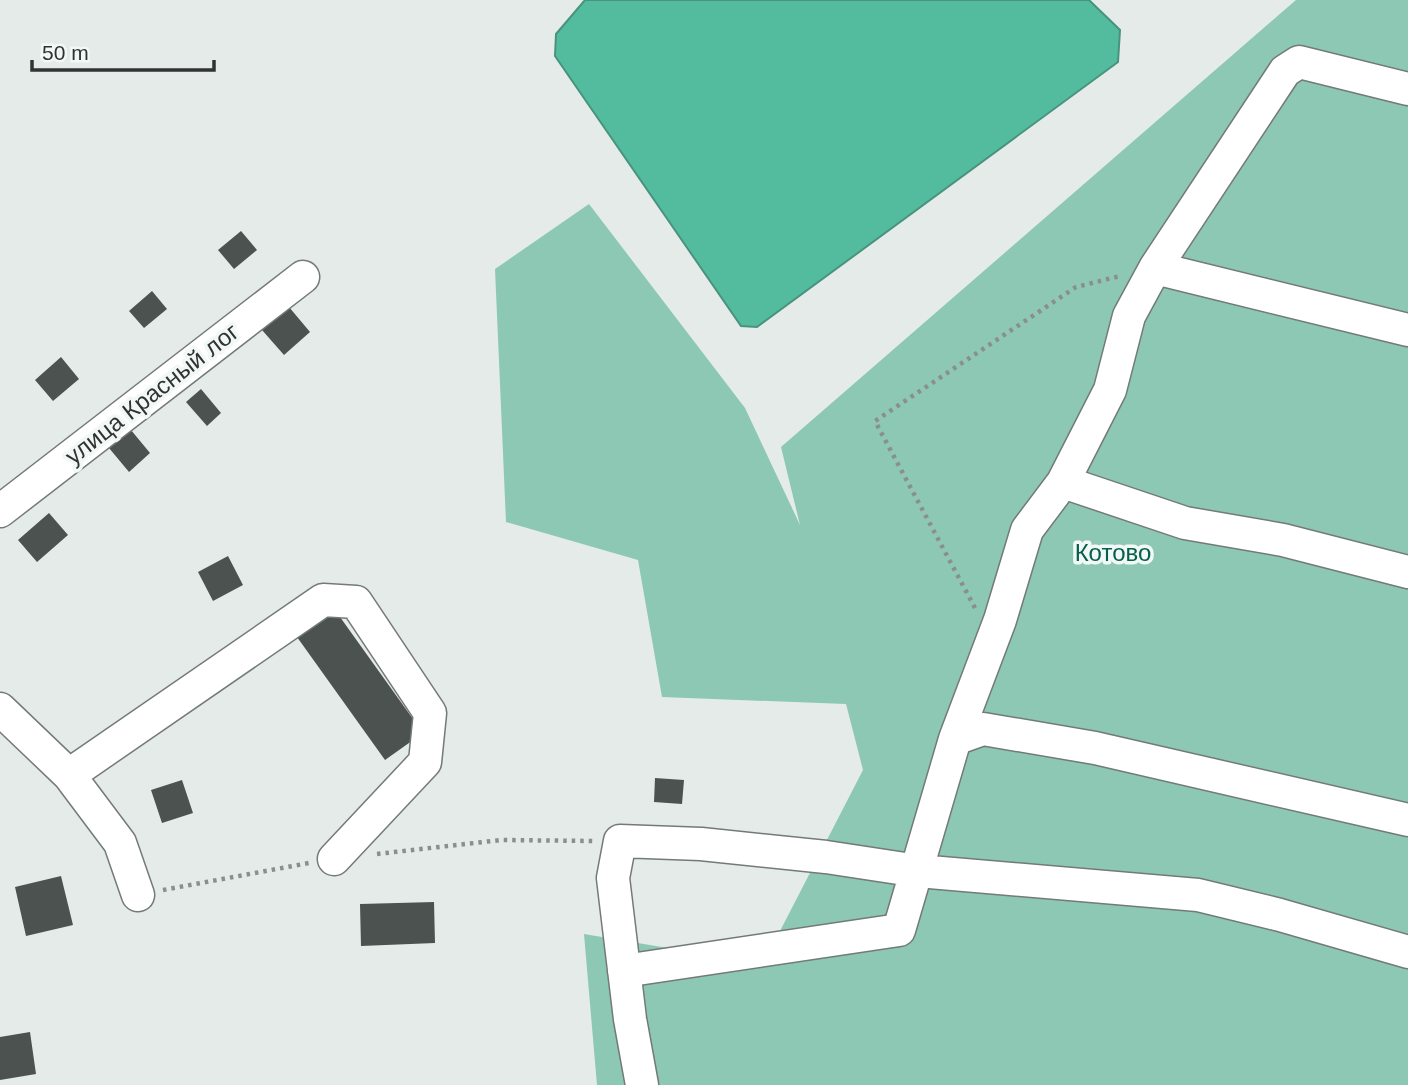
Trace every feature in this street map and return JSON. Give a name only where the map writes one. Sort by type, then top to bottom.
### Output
[{"type":"street","points":[[624,971],[899,930],[955,739],[993,640],[1027,530],[1063,482],[1110,390],[1129,316],[1155,268],[1285,71],[1299,62],[1408,89]]},
{"type":"street","points":[[1155,268],[1408,330]]},
{"type":"street","name":"улица Красный лог","points":[[0,511],[303,277]]},
{"type":"street","points":[[1063,482],[1185,523],[1283,540],[1408,572]]},
{"type":"street","points":[[69,775],[323,600],[356,602],[430,713],[425,762],[334,859]]},
{"type":"street","points":[[0,709],[69,775],[120,843],[138,895]]},
{"type":"street","points":[[955,739],[983,729],[1095,748],[1408,820]]},
{"type":"street","points":[[642,1085],[630,1019],[613,878],[620,841],[701,844],[826,857],[918,872],[1198,895],[1280,915],[1408,952]]},
{"type":"path","points":[[993,640],[875,421],[1076,287],[1155,268]]},
{"type":"path","points":[[376,854],[501,840],[620,841]]},
{"type":"path","points":[[138,895],[334,859]]},
{"type":"green space","name":"Котово","points":[[1296,0],[1408,0],[1408,1085],[597,1085],[584,934],[763,964],[863,770],[846,704],[662,697],[638,560],[506,522],[495,269],[589,204],[745,408],[800,525],[781,447]]},
{"type":"shaded area","points":[[585,0],[1089,0],[1120,30],[1118,62],[757,327],[741,326],[555,56],[556,34]]},
{"type":"building","points":[[241,231],[257,250],[234,269],[218,250]]},
{"type":"building","points":[[152,291],[167,309],[144,328],[129,311]]},
{"type":"building","points":[[289,307],[310,332],[284,355],[262,330]]},
{"type":"building","points":[[61,357],[79,379],[53,401],[35,380]]},
{"type":"building","points":[[201,389],[221,413],[207,426],[186,402]]},
{"type":"building","points":[[126,424],[150,453],[129,472],[104,442]]},
{"type":"building","points":[[49,513],[68,535],[37,562],[18,540]]},
{"type":"building","points":[[228,556],[243,585],[213,601],[198,572]]},
{"type":"building","points":[[335,610],[423,733],[385,760],[297,637]]},
{"type":"building","points":[[655,778],[684,780],[682,804],[654,802]]},
{"type":"building","points":[[182,780],[193,813],[162,823],[151,790]]},
{"type":"building","points":[[61,876],[73,925],[26,936],[15,887]]},
{"type":"building","points":[[434,902],[435,943],[361,946],[360,904]]},
{"type":"building","points":[[30,1032],[36,1074],[0,1080],[0,1037]]}]
